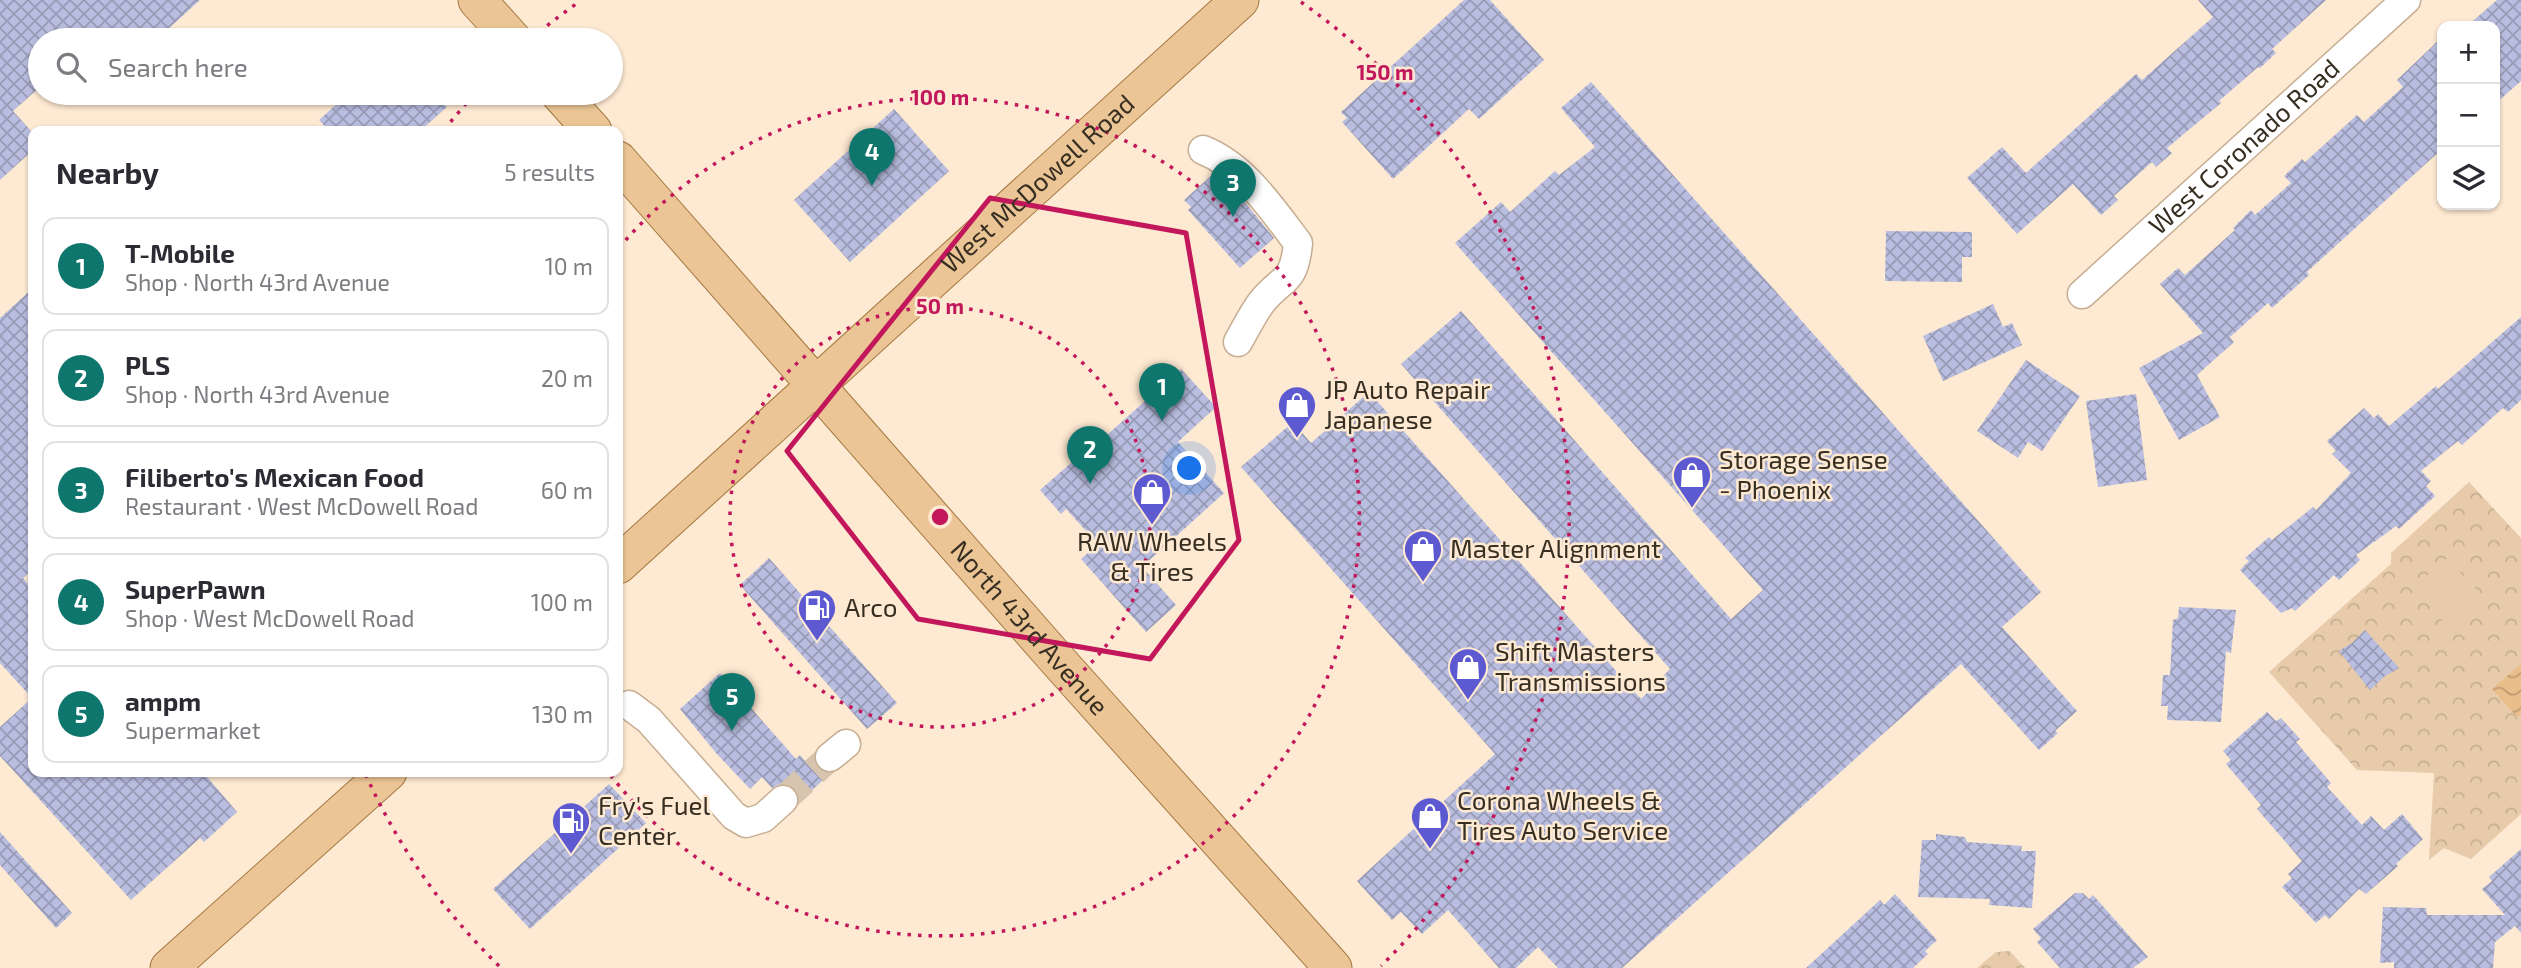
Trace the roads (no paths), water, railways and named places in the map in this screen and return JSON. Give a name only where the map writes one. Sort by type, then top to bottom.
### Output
[{"type":"main road","points":[[477,0],[502,28]]},
{"type":"main road","name":"West McDowell Road","points":[[623,561],[1240,0]]},
{"type":"main road","points":[[570,105],[589,126]]},
{"type":"main road","name":"North 43rd Avenue","points":[[623,166],[816,387],[1333,968]]},
{"type":"main road","points":[[169,968],[382,777]]},
{"type":"street","name":"West Coronado Road","points":[[2081,294],[2406,0]]},
{"type":"street","points":[[1203,150],[1222,157],[1238,172],[1298,243],[1296,265],[1285,281],[1261,302],[1238,342]]},
{"type":"street","points":[[629,705],[649,720],[734,816],[746,823],[763,818],[783,800]]},
{"type":"water","points":[[2521,664],[2521,714],[2517,717],[2492,689]]},
{"type":"tunnel","points":[[783,800],[830,757]]},
{"type":"place","name":"SuperPawn","points":[[872,186]]},
{"type":"place","name":"Filiberto's Mexican Food","points":[[1233,217]]},
{"type":"place","name":"T-Mobile","points":[[1162,421]]},
{"type":"place","name":"JP Auto Repair Japanese","points":[[1297,439]]},
{"type":"place","name":"PLS","points":[[1090,484]]},
{"type":"place","name":"Storage Sense - Phoenix","points":[[1692,509]]},
{"type":"place","name":"RAW Wheels & Tires","points":[[1152,526]]},
{"type":"place","name":"Master Alignment","points":[[1423,583]]},
{"type":"place","name":"Arco","points":[[817,642]]},
{"type":"place","name":"Shift Masters Transmissions","points":[[1468,701]]},
{"type":"place","name":"ampm","points":[[732,731]]},
{"type":"place","name":"Corona Wheels & Tires Auto Service","points":[[1430,850]]},
{"type":"place","name":"Fry's Fuel Center","points":[[571,855]]}]
